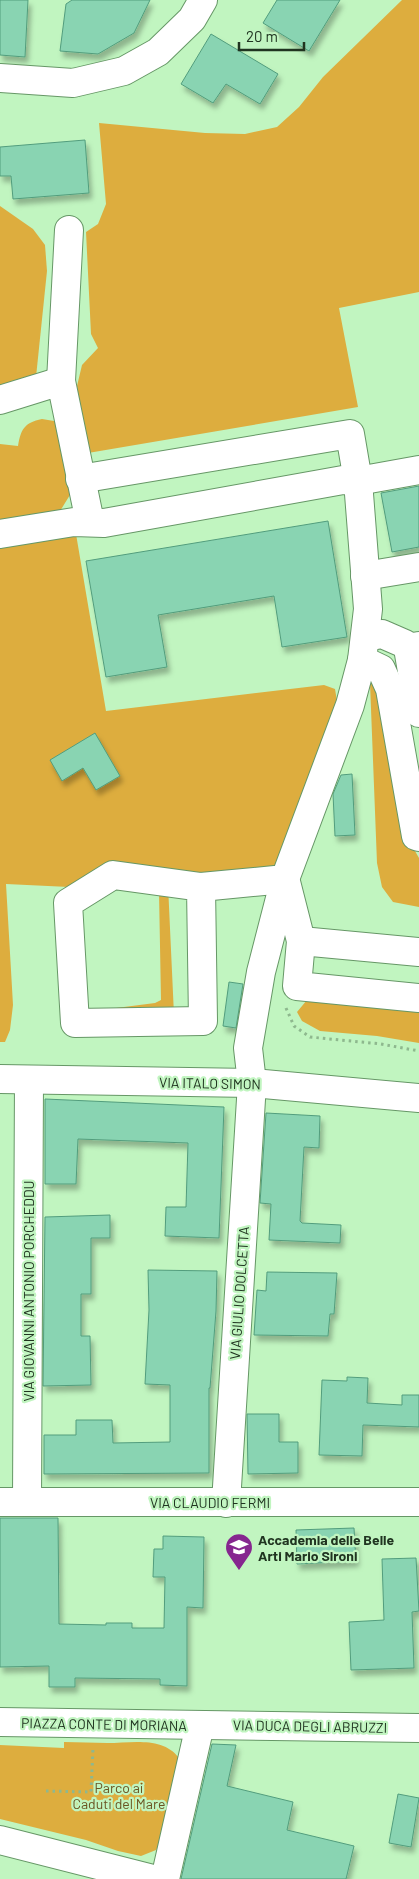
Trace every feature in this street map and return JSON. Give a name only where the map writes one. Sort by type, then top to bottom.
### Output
[{"type":"street","points":[[0,78],[73,83],[124,71],[158,52],[192,19],[203,0]]},
{"type":"street","points":[[69,230],[61,381],[90,522]]},
{"type":"street","points":[[0,400],[61,381]]},
{"type":"street","name":"VIA GIULIO DOLCETTA","points":[[80,478],[350,434],[358,481],[368,609],[364,649],[350,705],[285,878],[262,972],[248,1048],[252,1084],[226,1503]]},
{"type":"street","points":[[0,534],[74,522],[104,523],[343,480],[358,481],[419,470]]},
{"type":"street","points":[[366,576],[419,567]]},
{"type":"street","points":[[419,713],[413,647],[382,634],[364,649],[380,669],[390,689],[416,836],[419,837]]},
{"type":"street","points":[[201,887],[202,1021],[75,1023],[68,903],[113,875],[201,887],[285,878],[301,941],[297,986],[419,998]]},
{"type":"street","points":[[301,941],[419,952]]},
{"type":"street","name":"VIA ITALO SIMON","points":[[0,1079],[252,1084],[419,1098]]},
{"type":"street","name":"VIA GIOVANNI ANTONIO PORCHEDDU","points":[[13,1502],[29,1080]]},
{"type":"street","name":"VIA CLAUDIO FERMI","points":[[13,1502],[419,1502]]},
{"type":"street","name":"PIAZZA CONTE DI MORIANA","points":[[0,1722],[200,1725],[164,1879]]},
{"type":"street","name":"VIA DUCA DEGLI ABRUZZI","points":[[200,1725],[419,1728]]},
{"type":"street","points":[[0,1840],[153,1879]]},
{"type":"path","points":[[297,986],[284,1004],[294,1026],[310,1038],[381,1044],[419,1051]]},
{"type":"path","points":[[46,1791],[91,1792],[93,1744]]},
{"type":"green space","points":[[402,0],[419,0],[419,292],[339,308],[358,407],[88,453],[77,386],[82,365],[98,348],[91,334],[86,232],[98,224],[106,204],[99,123],[205,133],[245,134],[277,127],[299,107],[323,77]]},
{"type":"green space","points":[[0,206],[33,229],[45,245],[47,271],[36,377],[0,387]]},
{"type":"green space","points":[[42,419],[54,421],[62,426],[73,490],[57,516],[0,525],[0,444],[18,446],[20,435],[24,428]]},
{"type":"green space","points":[[76,534],[106,711],[324,685],[335,689],[337,701],[276,871],[69,887],[6,884],[13,1005],[10,1030],[5,1042],[0,1042],[0,547]]},
{"type":"green space","points":[[373,678],[379,679],[411,844],[419,858],[419,907],[393,902],[382,887],[377,863],[370,683]]},
{"type":"green space","points":[[168,885],[174,1015],[93,1011],[155,1003],[161,1000],[159,892]]},
{"type":"green space","points":[[307,1000],[419,1010],[419,1043],[377,1036],[320,1031],[302,1021],[297,1012]]},
{"type":"green space","name":"Parco ai Caduti del Mare","points":[[64,1742],[146,1742],[164,1746],[179,1758],[165,1834],[156,1850],[141,1856],[118,1851],[86,1840],[0,1819],[0,1745],[64,1748]]},
{"type":"building","points":[[0,0],[28,0],[25,57],[0,55]]},
{"type":"building","points":[[72,0],[150,0],[134,33],[98,54],[60,51],[66,4]]},
{"type":"building","points":[[277,0],[340,0],[309,51],[263,23]]},
{"type":"building","points":[[211,34],[278,74],[260,104],[226,84],[213,103],[181,84]]},
{"type":"building","points":[[85,140],[89,193],[13,199],[11,176],[0,176],[0,147]]},
{"type":"building","points":[[419,486],[419,547],[392,552],[381,493]]},
{"type":"building","points":[[328,521],[347,637],[282,647],[274,596],[158,615],[167,667],[106,677],[86,561]]},
{"type":"building","points":[[95,733],[120,776],[96,790],[83,768],[62,781],[50,760]]},
{"type":"building","points":[[352,774],[355,835],[335,836],[333,794],[341,775]]},
{"type":"building","points":[[229,982],[243,984],[236,1028],[223,1026]]},
{"type":"building","points":[[45,1099],[224,1107],[219,1238],[165,1236],[166,1207],[186,1207],[188,1143],[78,1139],[76,1184],[45,1184]]},
{"type":"building","points":[[266,1113],[320,1116],[319,1148],[304,1147],[300,1221],[302,1223],[341,1225],[340,1243],[269,1240],[271,1204],[260,1203]]},
{"type":"building","points":[[110,1215],[110,1238],[91,1238],[91,1294],[81,1294],[81,1336],[90,1336],[91,1385],[43,1386],[45,1217]]},
{"type":"building","points":[[148,1270],[217,1271],[216,1311],[209,1388],[209,1473],[44,1474],[44,1435],[76,1435],[76,1420],[112,1420],[113,1443],[170,1442],[170,1385],[145,1384],[149,1310]]},
{"type":"building","points":[[267,1272],[337,1273],[334,1314],[330,1314],[328,1336],[254,1335],[257,1290],[266,1291]]},
{"type":"building","points":[[347,1377],[368,1378],[367,1403],[402,1405],[402,1395],[419,1395],[419,1427],[363,1425],[362,1456],[319,1455],[322,1380],[347,1381]]},
{"type":"building","points":[[247,1414],[279,1414],[279,1442],[298,1442],[298,1473],[248,1474]]},
{"type":"building","points":[[0,1518],[58,1518],[59,1624],[106,1625],[106,1623],[132,1623],[132,1628],[164,1628],[165,1577],[153,1577],[154,1549],[163,1549],[163,1536],[204,1537],[203,1608],[187,1607],[187,1686],[160,1685],[160,1679],[75,1678],[75,1687],[49,1687],[49,1666],[0,1667]]},
{"type":"building","points":[[354,1528],[356,1561],[297,1564],[296,1530]]},
{"type":"building","points":[[416,1558],[419,1611],[412,1612],[414,1668],[351,1670],[349,1622],[384,1620],[382,1559]]},
{"type":"building","points":[[212,1744],[236,1745],[227,1786],[293,1802],[287,1830],[354,1846],[346,1879],[181,1879]]},
{"type":"building","points":[[398,1794],[419,1798],[411,1847],[389,1843]]},
{"type":"place","name":"Accademia delle Belle Arti Mario Sironi","points":[[239,1571]]}]
